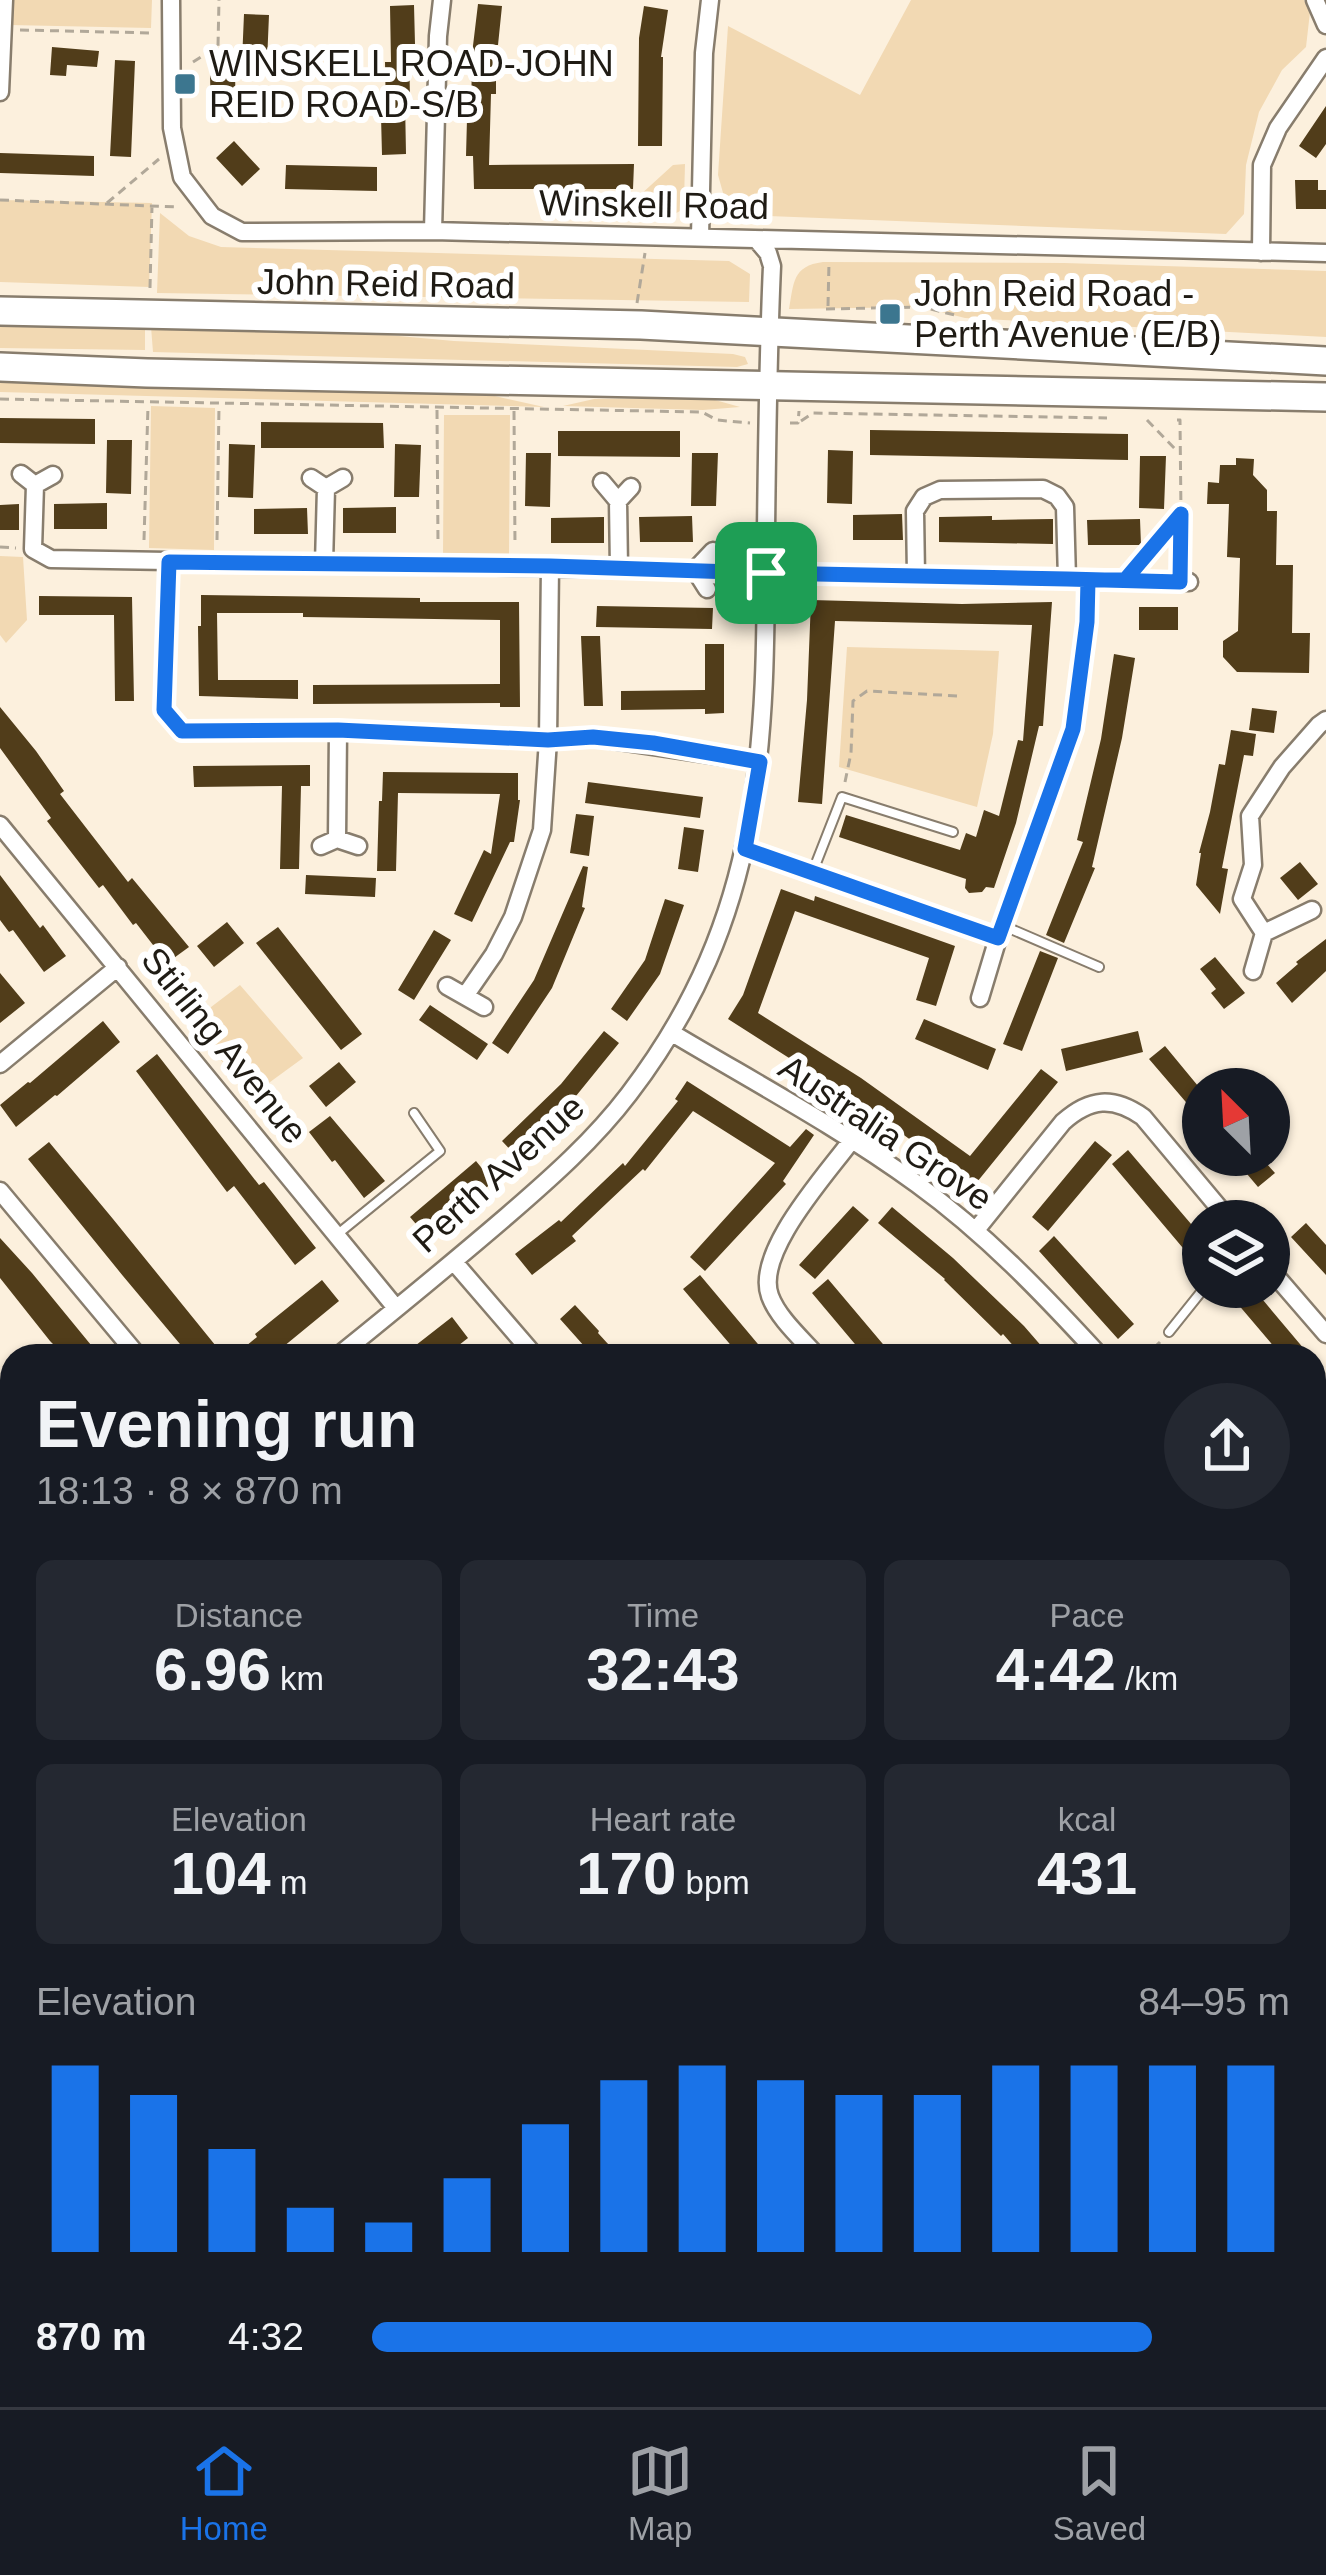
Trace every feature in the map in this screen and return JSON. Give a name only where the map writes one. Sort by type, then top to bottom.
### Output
[{"type":"highway","name":"John Reid Road","points":[[0,311],[769,331],[1326,362]]},
{"type":"highway","points":[[0,367],[1326,397]]},
{"type":"street","points":[[0,92],[4,0]]},
{"type":"street","points":[[171,0],[172,128],[182,177],[206,208]]},
{"type":"street","points":[[433,232],[442,0]]},
{"type":"street","points":[[700,237],[704,53],[710,0]]},
{"type":"street","points":[[1315,0],[1326,23]]},
{"type":"street","points":[[1261,252],[1262,165],[1279,128],[1326,58]]},
{"type":"street","name":"Winskell Road","points":[[206,208],[242,232],[700,237],[1326,253]]},
{"type":"street","points":[[757,240],[772,266],[767,384]]},
{"type":"street","name":"Perth Avenue","points":[[352,1344],[581,1150],[627,1097],[672,1033],[717,940],[745,849],[760,762],[766,668],[767,384]]},
{"type":"street","points":[[53,475],[28,479],[34,549],[50,559],[695,570],[713,551]]},
{"type":"street","points":[[324,564],[327,481]]},
{"type":"street","points":[[602,482],[625,494],[619,568]]},
{"type":"street","points":[[916,576],[916,511],[924,497],[940,490],[1042,489],[1057,496],[1065,507],[1067,579]]},
{"type":"street","points":[[169,562],[164,710],[182,731],[338,730],[548,740],[593,737],[760,762]]},
{"type":"street","points":[[465,996],[513,917],[542,830],[550,566]]},
{"type":"street","points":[[695,570],[706,589]]},
{"type":"street","points":[[766,573],[1185,582]]},
{"type":"street","points":[[980,998],[1073,729],[1088,580]]},
{"type":"street","points":[[1264,933],[1242,898],[1253,865],[1250,816],[1282,767],[1324,726]]},
{"type":"street","points":[[338,730],[329,843],[358,846]]},
{"type":"street","name":"Stirling Avenue","points":[[0,825],[396,1308]]},
{"type":"street","points":[[745,849],[1001,932]]},
{"type":"street","points":[[1253,971],[1264,933],[1312,910]]},
{"type":"street","points":[[0,1064],[118,967]]},
{"type":"street","points":[[447,986],[484,1007]]},
{"type":"street","name":"Australia Grove","points":[[672,1033],[916,1183],[976,1230],[1089,1344]]},
{"type":"street","points":[[976,1230],[1063,1122],[1094,1103],[1130,1107],[1143,1117],[1212,1200]]},
{"type":"street","points":[[807,1344],[770,1296],[771,1257],[851,1141]]},
{"type":"street","points":[[0,1191],[128,1344]]},
{"type":"street","points":[[454,1262],[525,1344]]},
{"type":"street","points":[[1290,1292],[1326,1334]]},
{"type":"lane","points":[[813,873],[842,796],[953,832]]},
{"type":"lane","points":[[1001,932],[1099,967]]},
{"type":"lane","points":[[338,1234],[440,1151],[414,1114]]},
{"type":"lane","points":[[1169,1332],[1188,1308]]},
{"type":"path","points":[[172,75],[218,46],[219,0]]},
{"type":"path","points":[[4,30],[172,34]]},
{"type":"path","points":[[106,204],[175,145]]},
{"type":"path","points":[[0,200],[206,208]]},
{"type":"path","points":[[637,304],[648,236]]},
{"type":"path","points":[[828,308],[830,242]]},
{"type":"path","points":[[0,398],[702,412]]},
{"type":"path","points":[[216,562],[219,404]]},
{"type":"path","points":[[437,408],[438,565]]},
{"type":"path","points":[[514,410],[515,566]]},
{"type":"path","points":[[798,423],[813,413],[1122,418]]},
{"type":"path","points":[[1180,454],[1145,419],[1180,420],[1185,582]]},
{"type":"path","points":[[1125,580],[1181,514]]},
{"type":"path","points":[[695,570],[766,573]]},
{"type":"path","points":[[842,796],[851,753],[853,701],[867,691],[958,696]]},
{"type":"path","points":[[1158,1344],[1169,1332]]},
{"type":"shaded area","points":[[11,0],[152,0],[151,28],[10,25]]},
{"type":"shaded area","points":[[911,0],[1304,0],[1310,12],[1306,47],[1282,70],[1259,112],[1246,165],[1244,214],[1226,234],[746,215],[727,207],[718,175],[728,26],[860,95]]},
{"type":"shaded area","points":[[685,164],[680,211],[669,217],[629,219],[628,206],[673,165]]},
{"type":"shaded area","points":[[0,200],[152,203],[149,287],[0,282]]},
{"type":"shaded area","points":[[160,213],[189,236],[221,247],[729,261],[750,274],[749,302],[157,293]]},
{"type":"shaded area","points":[[823,262],[1326,271],[1326,337],[965,318],[922,307],[789,309],[800,272]]},
{"type":"shaded area","points":[[0,322],[145,325],[145,350],[0,348]]},
{"type":"shaded area","points":[[151,327],[733,354],[745,357],[748,364],[153,352]]},
{"type":"shaded area","points":[[0,376],[486,394],[544,407],[0,392]]},
{"type":"shaded area","points":[[708,398],[740,407],[563,406],[594,399]]},
{"type":"shaded area","points":[[151,406],[215,408],[214,550],[149,548]]},
{"type":"shaded area","points":[[444,415],[510,415],[509,554],[443,554]]},
{"type":"shaded area","points":[[0,556],[23,557],[27,620],[6,643],[0,635]]},
{"type":"shaded area","points":[[847,647],[999,651],[993,734],[977,807],[839,767]]},
{"type":"shaded area","points":[[240,985],[303,1058],[251,1096],[190,1023]]},
{"type":"building","points":[[478,4],[502,6],[496,94],[491,94],[489,165],[634,164],[633,189],[474,189],[473,156],[466,156]]},
{"type":"building","points":[[414,5],[410,101],[405,101],[406,154],[382,155],[385,62],[391,62],[390,6]]},
{"type":"building","points":[[644,6],[668,10],[661,57],[662,146],[638,146],[639,38]]},
{"type":"building","points":[[244,14],[269,15],[267,62],[242,61]]},
{"type":"building","points":[[52,47],[99,51],[97,67],[67,65],[66,76],[50,75]]},
{"type":"building","points":[[115,60],[135,61],[131,157],[110,156]]},
{"type":"building","points":[[235,74],[236,113],[211,114],[210,75]]},
{"type":"building","points":[[1326,106],[1326,144],[1316,158],[1299,146]]},
{"type":"building","points":[[234,141],[260,169],[242,186],[216,158]]},
{"type":"building","points":[[0,153],[94,156],[94,176],[0,173]]},
{"type":"building","points":[[286,165],[377,167],[377,191],[285,189]]},
{"type":"building","points":[[1295,180],[1318,180],[1318,190],[1326,190],[1326,209],[1296,209]]},
{"type":"building","points":[[0,418],[95,419],[95,444],[0,443]]},
{"type":"building","points":[[261,422],[383,423],[384,448],[261,448]]},
{"type":"building","points":[[870,430],[1128,434],[1128,460],[870,455]]},
{"type":"building","points":[[558,431],[680,431],[680,457],[558,456]]},
{"type":"building","points":[[107,440],[132,440],[131,494],[106,493]]},
{"type":"building","points":[[229,444],[255,445],[253,498],[228,497]]},
{"type":"building","points":[[395,444],[421,445],[419,497],[394,497]]},
{"type":"building","points":[[828,450],[853,451],[852,504],[827,503]]},
{"type":"building","points":[[526,453],[551,453],[550,507],[525,506]]},
{"type":"building","points":[[692,453],[718,453],[716,506],[691,506]]},
{"type":"building","points":[[1140,456],[1166,456],[1164,509],[1139,508]]},
{"type":"building","points":[[1236,458],[1254,459],[1253,475],[1267,490],[1267,511],[1277,511],[1276,565],[1293,565],[1292,633],[1310,633],[1309,673],[1237,672],[1223,657],[1223,641],[1238,631],[1240,558],[1227,557],[1229,504],[1207,504],[1208,482],[1219,483],[1220,465],[1236,465]]},
{"type":"building","points":[[107,503],[107,529],[54,529],[54,504]]},
{"type":"building","points":[[19,504],[19,530],[0,530],[0,505]]},
{"type":"building","points":[[396,507],[396,533],[343,533],[343,508]]},
{"type":"building","points":[[307,508],[308,534],[254,534],[254,509]]},
{"type":"building","points":[[902,514],[903,540],[853,540],[853,515]]},
{"type":"building","points":[[692,516],[693,542],[640,542],[639,517]]},
{"type":"building","points":[[992,516],[992,520],[1053,519],[1053,544],[939,542],[939,517]]},
{"type":"building","points":[[604,517],[604,543],[551,543],[551,518]]},
{"type":"building","points":[[1140,519],[1141,545],[1088,545],[1087,520]]},
{"type":"building","points":[[201,595],[519,602],[520,707],[500,707],[500,703],[313,704],[313,685],[500,684],[500,620],[303,617],[303,613],[217,613],[218,680],[298,680],[298,699],[199,696]]},
{"type":"building","points":[[39,596],[132,597],[134,701],[115,701],[114,615],[39,615]]},
{"type":"building","points":[[811,600],[1052,602],[1043,726],[1039,726],[1016,823],[994,888],[969,893],[966,879],[839,837],[846,815],[960,850],[966,833],[976,837],[984,810],[999,816],[1018,740],[1023,741],[1032,625],[835,621],[822,804],[798,802]]},
{"type":"building","points":[[597,606],[713,608],[712,629],[596,627]]},
{"type":"building","points":[[1139,607],[1178,607],[1178,630],[1139,630]]},
{"type":"building","points":[[581,636],[600,636],[603,706],[584,706]]},
{"type":"building","points":[[705,644],[724,644],[724,713],[621,710],[621,691],[705,690]]},
{"type":"building","points":[[1114,654],[1135,658],[1122,738],[1095,868],[1064,943],[1046,935],[1083,842],[1077,840],[1101,739]]},
{"type":"building","points":[[0,707],[128,882],[132,878],[189,947],[167,963],[47,821],[51,818],[0,748]]},
{"type":"building","points":[[1252,708],[1277,711],[1274,733],[1249,730]]},
{"type":"building","points":[[1231,730],[1256,734],[1253,756],[1244,755],[1222,868],[1228,869],[1220,914],[1196,885],[1219,764],[1225,765]]},
{"type":"building","points":[[310,765],[310,786],[301,786],[299,869],[280,869],[282,786],[194,787],[193,766]]},
{"type":"building","points":[[383,772],[518,773],[514,842],[472,922],[454,914],[484,850],[491,854],[500,794],[398,793],[396,871],[377,871]]},
{"type":"building","points":[[588,782],[703,797],[700,818],[585,803]]},
{"type":"building","points":[[576,814],[594,816],[589,856],[570,853]]},
{"type":"building","points":[[684,827],[704,830],[698,872],[678,869]]},
{"type":"building","points":[[1300,862],[1318,884],[1298,900],[1280,878]]},
{"type":"building","points":[[583,866],[588,867],[585,908],[552,988],[508,1054],[492,1043],[534,980]]},
{"type":"building","points":[[0,875],[66,956],[44,972],[0,920]]},
{"type":"building","points":[[306,875],[376,878],[375,897],[305,894]]},
{"type":"building","points":[[781,889],[814,901],[815,896],[955,946],[936,1006],[916,1000],[929,958],[795,911],[758,1013],[861,1078],[970,1156],[1041,1069],[1058,1082],[973,1187],[852,1098],[728,1019],[743,995]]},
{"type":"building","points":[[665,899],[684,905],[660,974],[627,1021],[611,1009],[645,960]]},
{"type":"building","points":[[227,922],[244,943],[214,967],[197,946]]},
{"type":"building","points":[[278,927],[362,1034],[341,1050],[256,943]]},
{"type":"building","points":[[434,930],[451,940],[414,1000],[398,990]]},
{"type":"building","points":[[1326,939],[1326,971],[1292,1003],[1276,983]]},
{"type":"building","points":[[1040,951],[1058,958],[1022,1051],[1003,1044]]},
{"type":"building","points":[[1215,957],[1245,993],[1224,1009],[1200,969]]},
{"type":"building","points":[[0,973],[25,1003],[0,1023]]},
{"type":"building","points":[[430,1005],[488,1044],[477,1060],[419,1020]]},
{"type":"building","points":[[924,1019],[996,1049],[988,1070],[915,1039]]},
{"type":"building","points":[[103,1021],[120,1042],[16,1127],[0,1105]]},
{"type":"building","points":[[604,1031],[619,1043],[576,1096],[515,1155],[502,1141],[561,1084]]},
{"type":"building","points":[[1138,1031],[1143,1052],[1066,1071],[1061,1049]]},
{"type":"building","points":[[1165,1046],[1183,1068],[1182,1098],[1149,1059]]},
{"type":"building","points":[[157,1054],[259,1185],[264,1182],[316,1248],[295,1265],[234,1186],[227,1192],[136,1071]]},
{"type":"building","points":[[339,1062],[356,1082],[326,1107],[309,1086]]},
{"type":"building","points":[[687,1081],[790,1147],[806,1129],[814,1135],[783,1181],[786,1184],[705,1271],[690,1257],[775,1163],[693,1111],[645,1171],[572,1236],[576,1241],[532,1275],[515,1254],[561,1222],[623,1163],[625,1166],[678,1101]]},
{"type":"building","points":[[330,1116],[385,1181],[364,1198],[309,1132]]},
{"type":"building","points":[[1095,1141],[1112,1155],[1048,1231],[1032,1217]]},
{"type":"building","points":[[49,1142],[214,1344],[180,1344],[28,1159]]},
{"type":"building","points":[[1128,1150],[1182,1213],[1182,1247],[1112,1164]]},
{"type":"building","points":[[476,1161],[493,1182],[427,1237],[410,1217]]},
{"type":"building","points":[[1249,1176],[1271,1176],[1258,1187]]},
{"type":"building","points":[[853,1206],[869,1220],[815,1279],[799,1265]]},
{"type":"building","points":[[892,1207],[953,1258],[1040,1344],[1012,1344],[878,1223]]},
{"type":"building","points":[[1306,1223],[1326,1245],[1326,1275],[1291,1237]]},
{"type":"building","points":[[1054,1236],[1134,1324],[1118,1339],[1039,1251]]},
{"type":"building","points":[[0,1238],[90,1344],[53,1344],[0,1278]]},
{"type":"building","points":[[700,1275],[758,1344],[730,1344],[683,1289]]},
{"type":"building","points":[[828,1279],[883,1344],[855,1344],[812,1293]]},
{"type":"building","points":[[322,1280],[339,1301],[287,1344],[249,1344]]},
{"type":"building","points":[[575,1305],[608,1344],[582,1344],[560,1319]]},
{"type":"building","points":[[1241,1308],[1270,1308],[1300,1344],[1272,1344]]},
{"type":"building","points":[[452,1317],[468,1338],[460,1344],[417,1344]]},
{"type":"place","name":"WINSKELL ROAD-JOHN REID ROAD-S/B","points":[[185,84]]},
{"type":"place","name":"John Reid Road - Perth Avenue (E/B)","points":[[890,314]]},
{"type":"route","points":[[766,573],[169,562],[164,710],[182,731],[338,730],[548,740],[593,737],[760,762],[745,849],[998,938],[1073,729],[1088,580],[1125,580],[1181,514],[1180,582],[1088,580],[1067,579],[766,573]]}]
